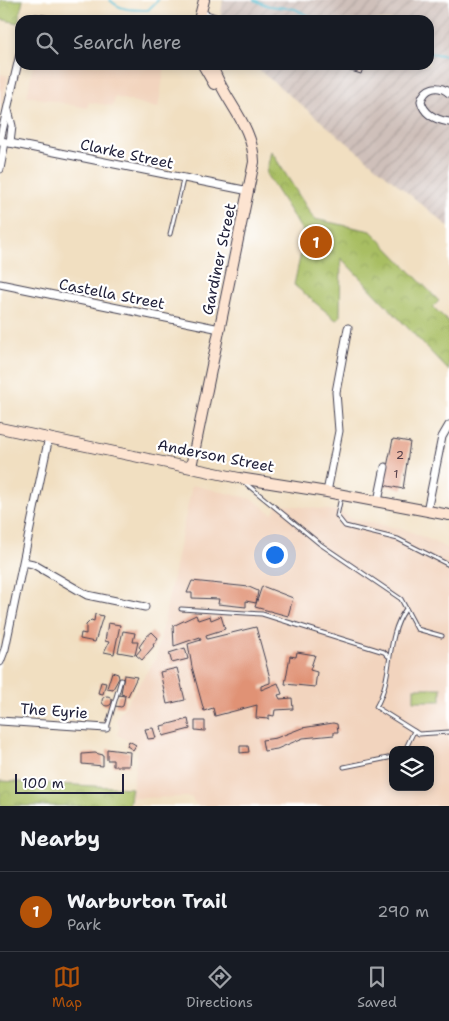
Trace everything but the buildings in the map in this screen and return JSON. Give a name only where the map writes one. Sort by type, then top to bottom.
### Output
[{"type":"main road","points":[[202,15],[204,0]]},
{"type":"main road","points":[[206,70],[211,80],[227,98]]},
{"type":"main road","name":"Gardiner Street","points":[[191,467],[254,162],[252,143],[227,98],[214,70]]},
{"type":"main road","name":"Anderson Street","points":[[0,428],[240,478],[378,501],[449,517]]},
{"type":"street","points":[[0,168],[4,142],[12,126],[8,110],[17,70]]},
{"type":"street","points":[[449,93],[442,88],[432,88],[426,92],[421,101],[424,109],[429,114],[449,122]]},
{"type":"street","name":"Clarke Street","points":[[4,142],[183,180],[249,191]]},
{"type":"street","name":"Castella Street","points":[[0,284],[220,329]]},
{"type":"street","points":[[327,492],[339,431],[336,392],[348,328]]},
{"type":"street","points":[[427,511],[442,437],[449,425]]},
{"type":"street","points":[[0,662],[5,649],[49,438]]},
{"type":"street","points":[[378,501],[385,467]]},
{"type":"street","points":[[24,562],[33,564],[86,595],[145,607]]},
{"type":"street","name":"The Eyrie","points":[[0,721],[106,728]]},
{"type":"lane","points":[[170,234],[183,180]]},
{"type":"lane","points":[[240,478],[320,544],[401,599],[405,610],[417,629],[442,636]]},
{"type":"lane","points":[[342,495],[337,516],[345,526],[398,539],[449,565]]},
{"type":"lane","points":[[181,609],[262,614],[349,640],[384,652],[388,656]]},
{"type":"lane","points":[[405,610],[399,620],[388,656],[386,684],[376,707],[419,734],[449,732]]},
{"type":"lane","points":[[106,728],[121,680]]},
{"type":"lane","points":[[407,746],[414,731]]},
{"type":"lane","points":[[344,767],[389,758]]},
{"type":"shaded area","points":[[223,0],[449,0],[449,227],[259,70],[434,70],[434,15],[221,15]]},
{"type":"shaded area","points":[[32,70],[164,70],[158,108],[115,97],[113,106],[89,102],[87,108],[27,96]]},
{"type":"shaded area","points":[[0,74],[8,76],[0,114]]},
{"type":"shaded area","points":[[192,485],[253,499],[272,514],[279,504],[338,511],[351,518],[410,531],[449,549],[449,806],[197,806],[191,797],[131,798],[138,745],[117,735],[119,728],[116,719],[156,658]]},
{"type":"green space","points":[[0,0],[23,0],[20,15],[15,15],[15,22],[0,19]]},
{"type":"green space","points":[[271,151],[314,219],[371,231],[439,301],[433,307],[449,322],[449,371],[341,258],[340,317],[336,320],[294,285],[305,235],[266,174]]},
{"type":"green space","points":[[414,688],[441,688],[441,701],[414,701]]},
{"type":"green space","points":[[0,781],[132,788],[129,806],[0,806]]},
{"type":"waterway","points":[[110,0],[118,6],[132,10],[148,10],[158,0]]},
{"type":"waterway","points":[[254,0],[269,6],[295,9],[307,15]]},
{"type":"waterway","points":[[434,54],[449,56]]},
{"type":"place","name":"Warburton Trail","points":[[316,242]]}]
